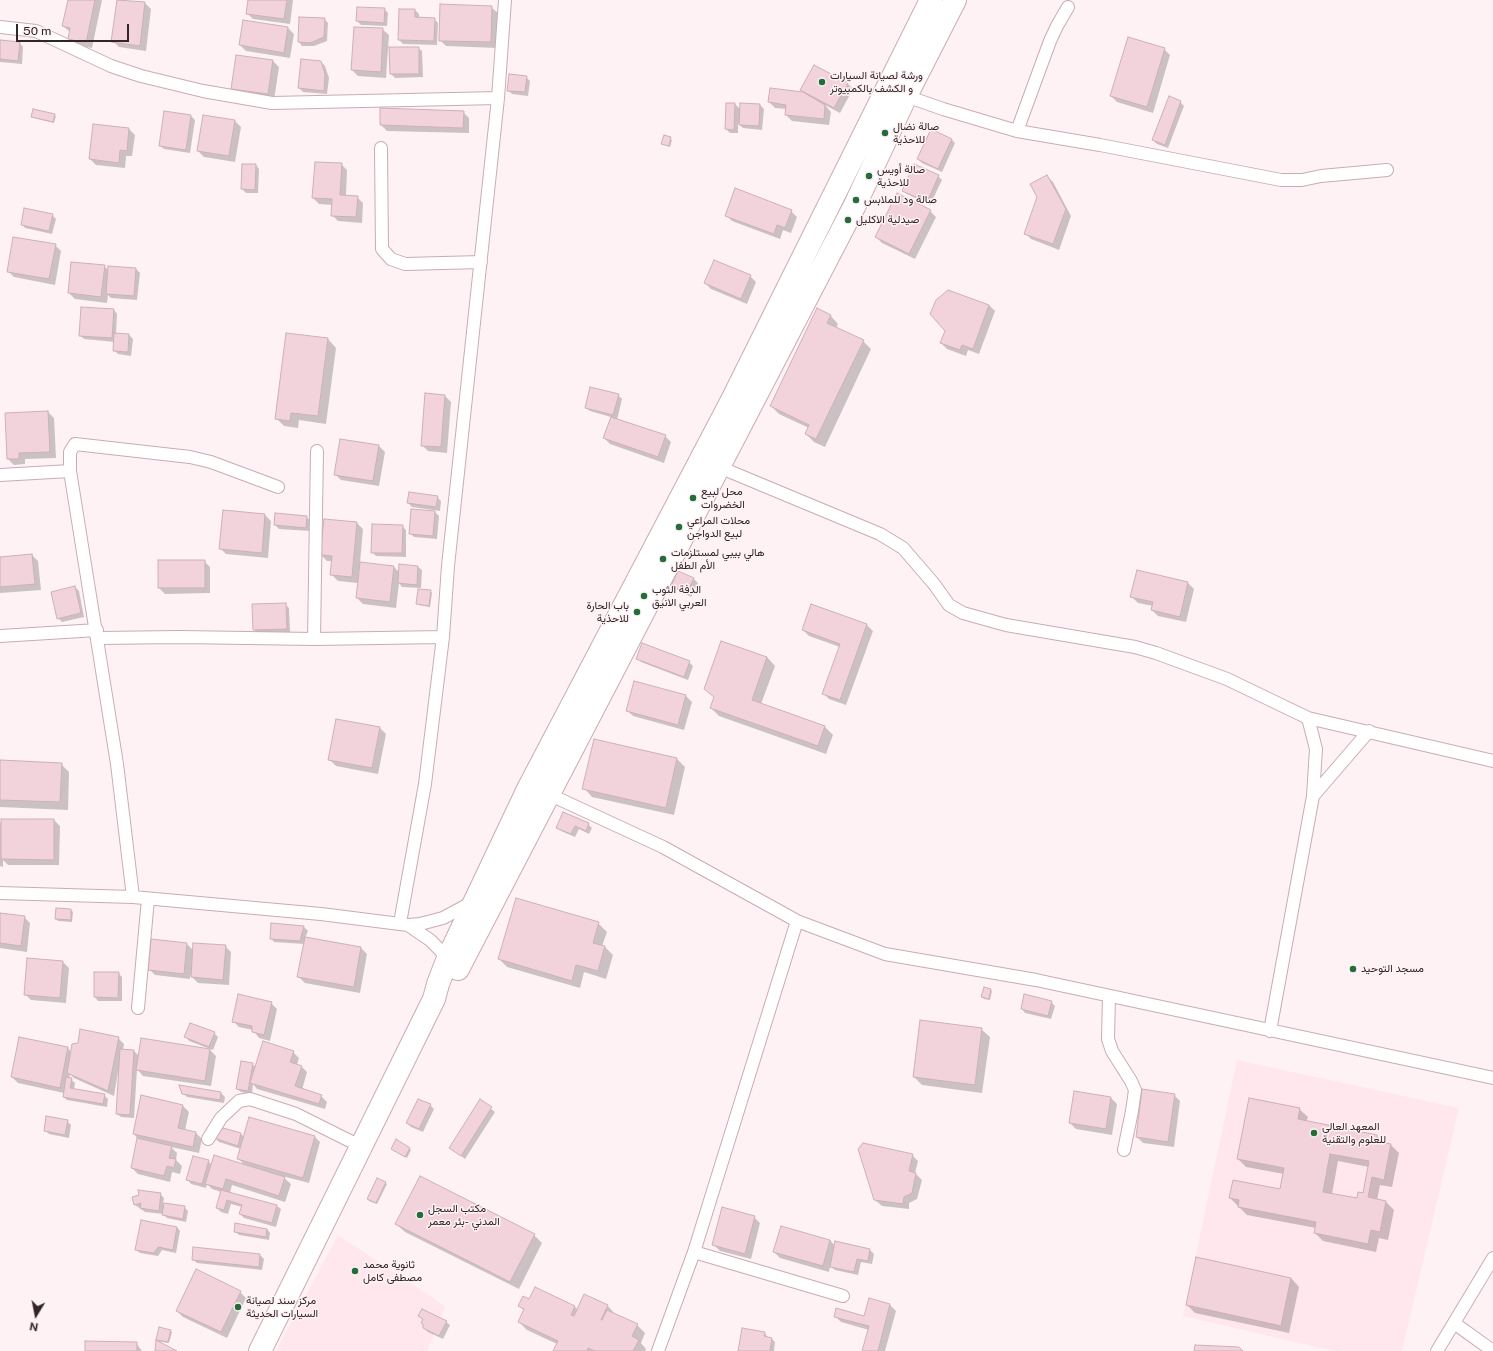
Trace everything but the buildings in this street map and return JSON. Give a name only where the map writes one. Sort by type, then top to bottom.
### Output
[{"type":"highway","points":[[434,999],[446,986],[463,962],[549,794],[620,635],[732,400],[932,0]]},
{"type":"highway","points":[[260,1351],[434,999],[448,958],[529,787],[719,467],[855,205],[906,96],[955,0]]},
{"type":"street","points":[[404,924],[425,784],[443,637],[449,558],[498,98],[505,0]]},
{"type":"street","points":[[1017,131],[1050,41],[1068,8]]},
{"type":"street","points":[[0,27],[36,31],[111,66],[141,76],[203,91],[272,103],[498,98]]},
{"type":"street","points":[[906,96],[943,109],[1017,131],[1108,146],[1282,180],[1302,180],[1321,176],[1387,170]]},
{"type":"street","points":[[381,148],[382,248],[391,259],[405,264],[481,262]]},
{"type":"street","points":[[133,897],[117,764],[70,470],[70,452],[75,444],[190,457],[211,462],[278,487]]},
{"type":"street","points":[[314,639],[317,451]]},
{"type":"street","points":[[719,467],[880,534],[903,548],[934,584],[949,605],[963,613],[1006,625],[1135,647],[1156,653],[1227,679],[1308,718],[1493,761]]},
{"type":"street","points":[[0,476],[70,470]]},
{"type":"street","points":[[0,636],[97,634],[314,639],[443,637]]},
{"type":"street","points":[[1270,1031],[1313,796],[1316,749],[1308,718]]},
{"type":"street","points":[[1313,796],[1369,731]]},
{"type":"street","points":[[529,787],[549,794],[664,847],[797,921],[885,954],[1036,980],[1493,1078]]},
{"type":"street","points":[[0,893],[133,897],[321,914],[404,924],[420,924],[443,918],[475,901]]},
{"type":"street","points":[[138,1008],[148,899]]},
{"type":"street","points":[[658,1351],[694,1252],[797,921]]},
{"type":"street","points":[[404,924],[430,940],[448,958]]},
{"type":"street","points":[[1109,996],[1108,1039],[1112,1051],[1135,1090],[1124,1150]]},
{"type":"street","points":[[208,1139],[222,1118],[239,1101],[250,1099],[296,1114],[362,1147]]},
{"type":"street","points":[[694,1252],[843,1296]]},
{"type":"street","points":[[1437,1351],[1493,1258]]},
{"type":"street","points":[[1454,1323],[1493,1351]]},
{"type":"shaded area","points":[[1237,1060],[1459,1108],[1402,1351],[1334,1351],[1183,1316]]},
{"type":"shaded area","name":"ثانوية محمد مصطفى كامل","points":[[338,1235],[445,1306],[427,1351],[276,1351]]},
{"type":"place","name":"ورشة لصيانة السيارات و الكشف بالكمبيوتر","points":[[822,82]]},
{"type":"place","name":"صالة نضال للاحذية","points":[[885,133]]},
{"type":"place","name":"صالة أويس للاحذية","points":[[869,176]]},
{"type":"place","name":"صالة ود للملابس","points":[[856,200]]},
{"type":"place","name":"صيدلية الاكليل","points":[[848,220]]},
{"type":"place","name":"محل لبيع الخضروات","points":[[693,498]]},
{"type":"place","name":"محلات المراعي لبيع الدواجن","points":[[679,527]]},
{"type":"place","name":"هالي بيبي لمستلزمات الأم الطفل","points":[[663,559]]},
{"type":"place","name":"الدفة الثوب العربي الانيق","points":[[644,596]]},
{"type":"place","name":"باب الحارة للاحذية","points":[[637,612]]},
{"type":"place","name":"مسجد التوحيد","points":[[1353,969]]},
{"type":"place","name":"المعهد العالي للعلوم والتقنية","points":[[1314,1133]]},
{"type":"place","name":"مكتب السجل المدني -بئر معمر","points":[[420,1215]]},
{"type":"place","name":"ثانوية محمد مصطفى كامل","points":[[355,1271]]},
{"type":"place","name":"مركز سند لصيانة السيارات الحديثة","points":[[238,1307]]}]
